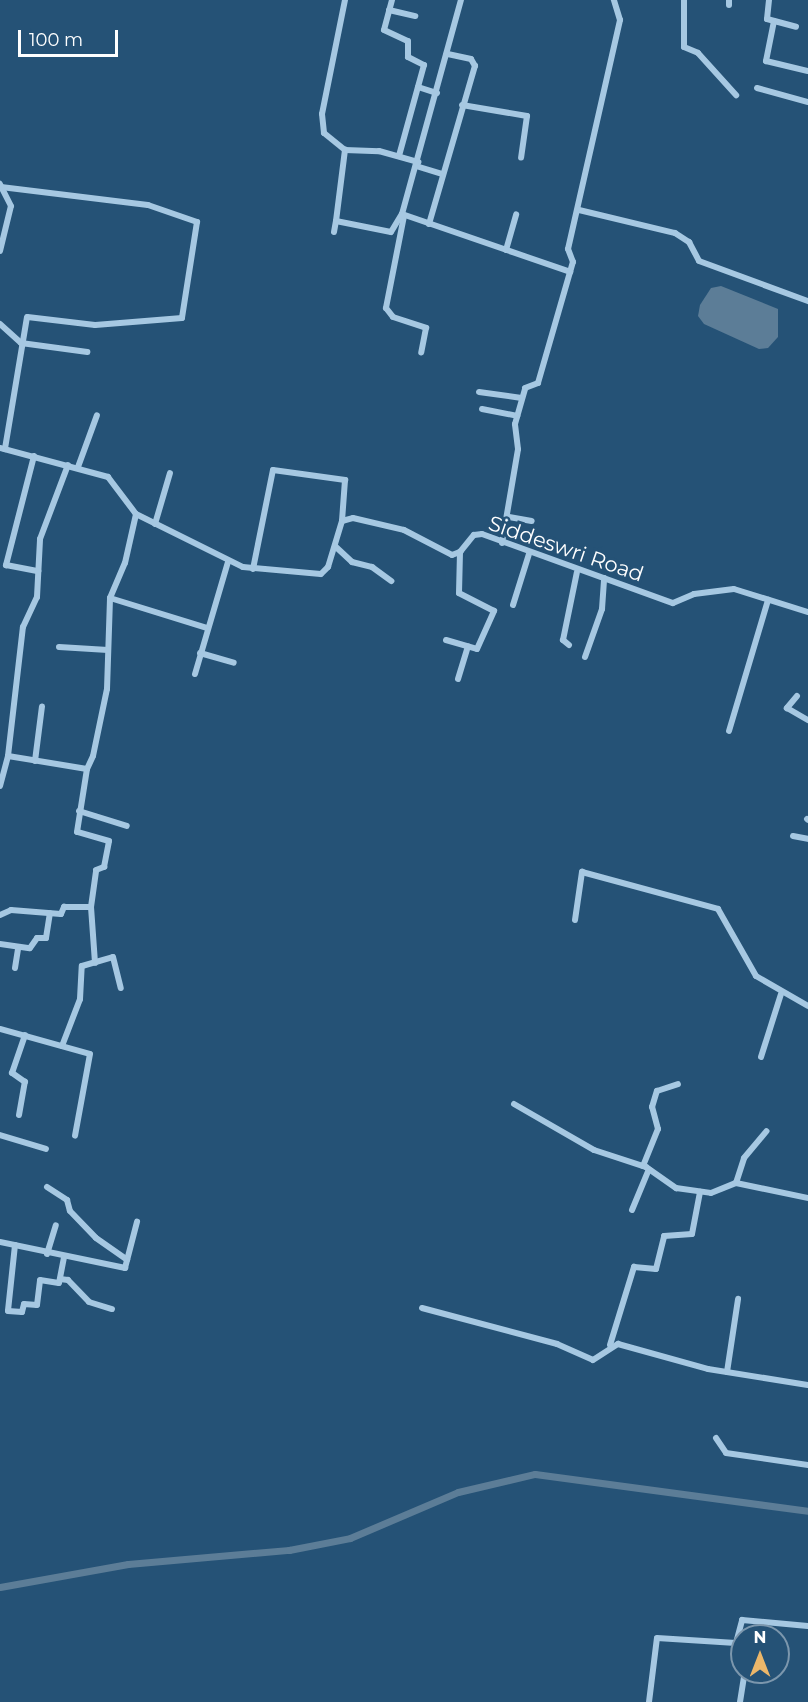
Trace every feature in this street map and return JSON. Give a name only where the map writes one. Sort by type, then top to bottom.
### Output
[{"type":"street","points":[[345,0],[321,121],[330,141],[345,150],[399,156],[442,174]]},
{"type":"street","points":[[392,0],[384,30],[408,41],[408,57],[424,65],[399,156]]},
{"type":"street","points":[[421,353],[426,328],[393,317],[386,308],[403,215],[461,0]]},
{"type":"street","points":[[502,543],[509,517],[517,416],[525,387],[538,383],[564,305],[574,260],[568,249],[579,210],[619,25],[614,0]]},
{"type":"street","points":[[684,0],[684,46],[698,53],[736,94]]},
{"type":"street","points":[[770,0],[765,17],[796,27]]},
{"type":"street","points":[[389,10],[415,16]]},
{"type":"street","points":[[774,21],[766,60],[808,71]]},
{"type":"street","points":[[429,224],[475,62],[447,54]]},
{"type":"street","points":[[418,87],[437,93]]},
{"type":"street","points":[[757,88],[808,102]]},
{"type":"street","points":[[462,105],[527,116],[521,158]]},
{"type":"street","points":[[334,232],[345,150]]},
{"type":"street","points":[[0,251],[11,206],[1,185]]},
{"type":"street","points":[[1,185],[142,203],[197,222],[182,318],[94,325],[31,315],[21,343],[2,449],[78,467],[113,481],[136,514],[228,562],[253,568],[321,574],[336,547],[342,522],[345,480],[273,470],[253,568]]},
{"type":"street","points":[[579,210],[675,233],[689,242],[699,261],[808,301]]},
{"type":"street","points":[[506,250],[516,214]]},
{"type":"street","points":[[336,221],[391,232],[403,215]]},
{"type":"street","points":[[403,215],[570,272]]},
{"type":"street","points":[[0,324],[21,343],[87,352]]},
{"type":"street","points":[[479,392],[522,398]]},
{"type":"street","points":[[482,409],[517,416]]},
{"type":"street","points":[[78,467],[97,415]]},
{"type":"street","points":[[34,456],[6,565],[38,571]]},
{"type":"street","points":[[0,786],[9,756],[22,627],[36,600],[40,539],[68,465]]},
{"type":"street","points":[[155,524],[170,473]]},
{"type":"street","points":[[94,963],[91,907],[96,870],[104,867],[109,841],[77,832],[87,769],[97,745],[108,650],[110,598],[125,563],[136,514]]},
{"type":"street","points":[[509,517],[532,521]]},
{"type":"street","name":"Siddeswri Road","points":[[342,522],[353,518],[392,526],[448,554],[460,552],[478,533],[577,572],[604,578],[673,603],[694,594],[734,589],[808,612]]},
{"type":"street","points":[[336,547],[352,562],[372,567],[391,582]]},
{"type":"street","points":[[446,640],[478,648],[494,609],[459,592],[460,552]]},
{"type":"street","points":[[513,605],[529,554]]},
{"type":"street","points":[[195,674],[228,562]]},
{"type":"street","points":[[569,645],[563,640],[577,572]]},
{"type":"street","points":[[585,657],[602,609],[604,578]]},
{"type":"street","points":[[110,598],[207,628]]},
{"type":"street","points":[[729,731],[768,600]]},
{"type":"street","points":[[59,647],[108,650]]},
{"type":"street","points":[[458,679],[468,647]]},
{"type":"street","points":[[200,653],[234,663]]},
{"type":"street","points":[[797,696],[787,708],[808,720]]},
{"type":"street","points":[[35,761],[42,706]]},
{"type":"street","points":[[9,756],[87,769]]},
{"type":"street","points":[[79,811],[127,826]]},
{"type":"street","points":[[793,836],[808,839]]},
{"type":"street","points":[[575,920],[582,872],[718,909],[756,976],[781,993],[808,1006]]},
{"type":"street","points":[[0,915],[12,910],[62,914],[64,907],[91,907]]},
{"type":"street","points":[[0,944],[28,949],[36,939],[46,938],[50,913]]},
{"type":"street","points":[[15,968],[18,948]]},
{"type":"street","points":[[62,1047],[81,997],[81,967],[113,957],[121,988]]},
{"type":"street","points":[[761,1057],[781,993]]},
{"type":"street","points":[[0,1029],[90,1053],[75,1136]]},
{"type":"street","points":[[20,1114],[25,1082],[12,1073],[24,1035]]},
{"type":"street","points":[[632,1210],[658,1129],[652,1107],[657,1091],[678,1084]]},
{"type":"street","points":[[514,1104],[594,1150],[646,1167],[676,1188],[700,1192],[736,1183],[808,1198]]},
{"type":"street","points":[[736,1183],[744,1158],[767,1131]]},
{"type":"street","points":[[0,1136],[46,1149]]},
{"type":"street","points":[[47,1187],[68,1200],[70,1211],[96,1238],[127,1260]]},
{"type":"street","points":[[422,1308],[557,1344],[593,1360],[610,1345],[634,1267],[656,1269],[664,1236],[692,1234],[700,1192]]},
{"type":"street","points":[[0,1242],[47,1254],[124,1268],[137,1222]]},
{"type":"street","points":[[47,1254],[56,1225]]},
{"type":"street","points":[[15,1245],[8,1310],[22,1312],[23,1304],[38,1305],[41,1279],[58,1283],[64,1257]]},
{"type":"street","points":[[60,1279],[68,1280],[89,1302],[112,1309]]},
{"type":"street","points":[[727,1372],[738,1299]]},
{"type":"street","points":[[610,1345],[727,1372],[808,1385]]},
{"type":"street","points":[[716,1438],[726,1453],[808,1465]]},
{"type":"street","points":[[649,1702],[657,1638],[736,1643],[742,1620],[808,1626]]},
{"type":"street","points":[[740,1702],[743,1684]]},
{"type":"water","points":[[721,286],[778,309],[778,337],[768,348],[759,349],[704,324],[698,316],[700,305],[711,288]]},
{"type":"waterway","points":[[0,1587],[128,1564],[289,1550],[350,1538],[458,1492],[535,1474],[808,1511]]}]
